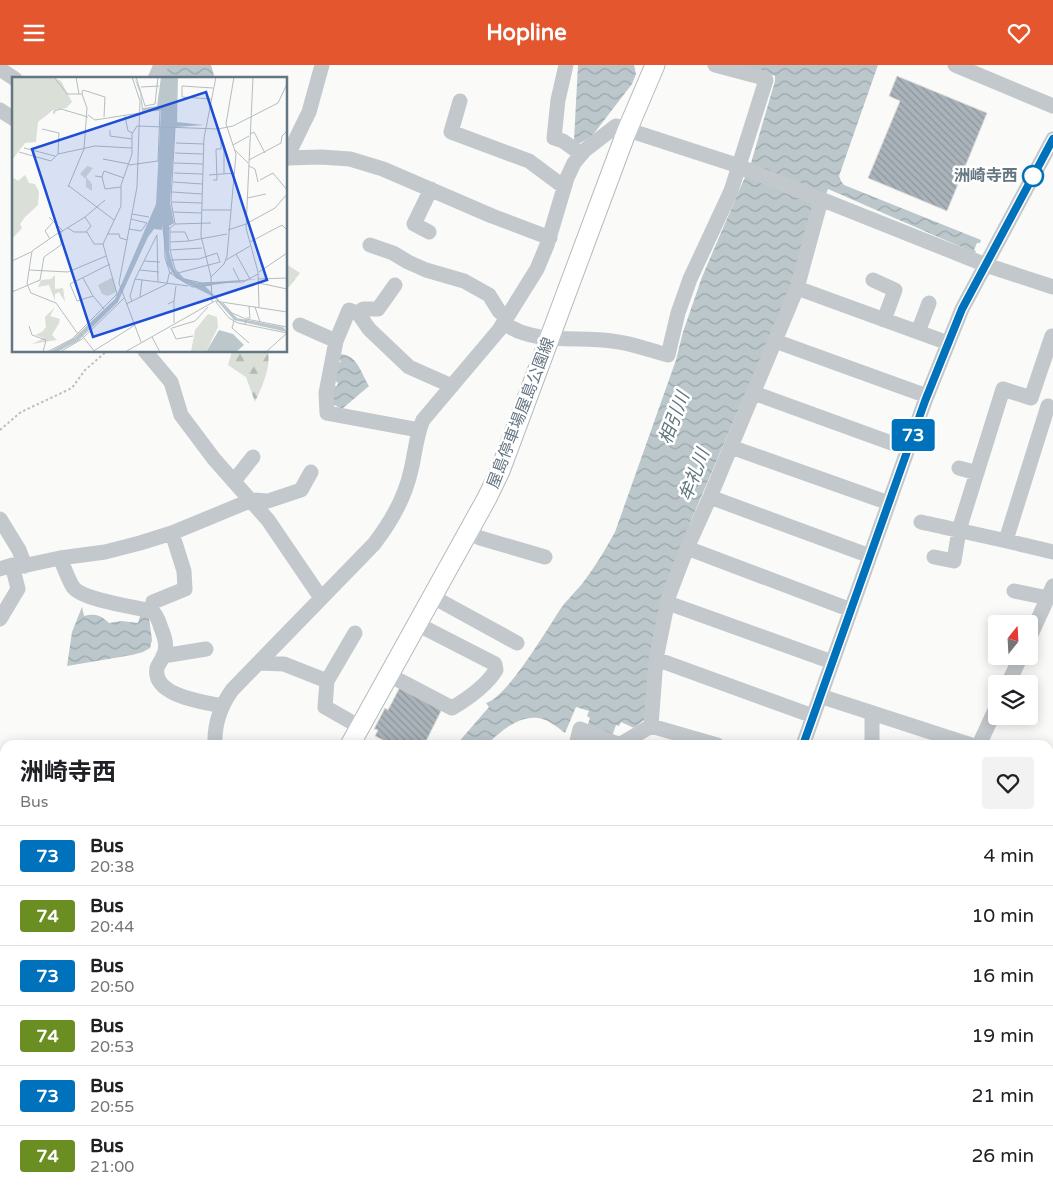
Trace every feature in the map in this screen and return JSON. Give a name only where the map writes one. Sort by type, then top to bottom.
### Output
[{"type":"main road","name":"屋島停車場屋島公園線","points":[[353,740],[469,532],[500,471],[628,129],[656,65]]},
{"type":"street","points":[[156,77],[161,65]]},
{"type":"street","points":[[288,156],[308,112],[322,65]]},
{"type":"street","points":[[566,65],[558,101],[554,138],[563,141],[581,154]]},
{"type":"street","points":[[370,245],[393,253],[426,270],[464,281],[489,295],[510,328],[544,338],[612,341],[668,355],[678,313],[690,279],[743,168],[766,81],[764,78],[714,65]]},
{"type":"street","points":[[955,65],[1053,106]]},
{"type":"street","points":[[0,69],[12,77]]},
{"type":"street","points":[[460,101],[451,132],[529,161],[564,187]]},
{"type":"street","points":[[0,110],[12,118]]},
{"type":"street","points":[[215,740],[216,725],[222,706],[232,690],[374,544],[393,518],[406,488],[419,430],[426,416],[505,321],[537,269],[550,238],[570,170],[581,154],[616,126],[743,168],[986,265],[1053,287]]},
{"type":"street","points":[[805,740],[927,396],[962,309],[1053,139]]},
{"type":"street","points":[[288,158],[321,157],[350,159],[382,169],[550,238]]},
{"type":"street","points":[[429,232],[414,224],[432,189]]},
{"type":"street","points":[[651,725],[656,659],[668,603],[687,548],[797,288],[819,199]]},
{"type":"street","points":[[873,281],[895,290],[884,320]]},
{"type":"street","points":[[358,313],[363,309],[378,309],[395,285]]},
{"type":"street","points":[[797,288],[948,343]]},
{"type":"street","points":[[918,332],[929,303]]},
{"type":"street","points":[[419,430],[327,413],[326,393],[336,341],[349,310],[358,313],[369,329],[409,367],[452,386]]},
{"type":"street","points":[[300,325],[336,341]]},
{"type":"street","points":[[1031,397],[1052,336]]},
{"type":"street","points":[[775,341],[927,396]]},
{"type":"street","points":[[147,353],[171,382],[181,415],[214,459],[268,520],[321,598]]},
{"type":"street","points":[[934,557],[954,561],[959,530],[1003,389],[1031,397],[1050,406],[1006,540]]},
{"type":"street","points":[[754,393],[908,449]]},
{"type":"street","points":[[731,447],[889,503]]},
{"type":"street","points":[[234,481],[253,457]]},
{"type":"street","points":[[959,468],[977,473]]},
{"type":"street","points":[[12,568],[60,558],[105,552],[172,533],[252,500],[268,501],[302,490],[311,472]]},
{"type":"street","points":[[710,497],[870,556]]},
{"type":"street","points":[[0,519],[19,550],[12,568],[18,589],[0,619]]},
{"type":"street","points":[[921,522],[1053,552]]},
{"type":"street","points":[[469,532],[480,538],[545,557]]},
{"type":"street","points":[[152,611],[153,602],[185,589],[184,571],[172,533]]},
{"type":"street","points":[[687,548],[851,610]]},
{"type":"street","points":[[60,558],[74,589],[81,594],[152,611],[156,614],[163,633],[166,649],[157,668],[158,677],[170,691],[177,696],[222,706]]},
{"type":"street","points":[[1014,591],[1049,601],[1038,622]]},
{"type":"street","points":[[433,597],[517,643]]},
{"type":"street","points":[[668,603],[832,662]]},
{"type":"street","points":[[389,675],[452,708],[490,681],[496,670],[495,664],[418,624]]},
{"type":"street","points":[[355,633],[327,681],[325,707],[360,727]]},
{"type":"street","points":[[163,656],[206,649]]},
{"type":"street","points":[[656,659],[813,716]]},
{"type":"street","points":[[258,663],[284,664],[327,681]]},
{"type":"street","points":[[820,696],[956,740]]},
{"type":"street","points":[[872,713],[872,740]]},
{"type":"street","points":[[627,740],[651,725],[700,740]]},
{"type":"street","points":[[981,740],[988,725]]},
{"type":"street","points":[[577,740],[580,729],[606,740]]},
{"type":"path","points":[[0,430],[21,412],[72,388],[85,370],[103,353]]},
{"type":"green space","points":[[288,265],[300,273],[288,287]]},
{"type":"green space","points":[[231,353],[268,353],[267,371],[255,402],[246,377],[228,365]]},
{"type":"water","points":[[165,65],[211,65],[214,77],[160,77]]},
{"type":"water","points":[[578,65],[634,65],[636,74],[632,84],[592,136],[577,145],[574,140]]},
{"type":"water","points":[[732,65],[878,65],[839,176],[841,181],[844,185],[981,240],[980,243],[977,243],[974,250],[976,251],[975,253],[828,189],[791,287],[690,523],[644,720],[634,728],[621,722],[619,726],[616,725],[611,740],[583,740],[590,718],[587,716],[589,711],[576,707],[565,733],[545,720],[531,718],[516,722],[492,740],[460,740],[489,707],[486,703],[506,688],[517,674],[564,604],[591,571],[615,532],[676,360],[683,332],[702,277],[751,163],[775,81],[775,76]]},
{"type":"water","points":[[338,354],[345,355],[354,360],[369,386],[342,409],[334,405],[331,396],[333,387],[337,386],[338,383],[334,380],[336,363],[341,362]]},
{"type":"water","points":[[82,607],[84,616],[98,615],[109,623],[122,621],[138,623],[141,613],[149,618],[152,640],[150,648],[132,655],[67,666],[72,632]]},
{"type":"building","points":[[897,76],[987,113],[947,211],[868,178],[900,101],[889,96]]},
{"type":"building","points":[[400,687],[442,709],[426,740],[383,740],[375,736],[378,730],[374,729],[385,708],[388,710]]},
{"type":"bus line","name":"73","points":[[805,740],[925,401],[962,309],[1053,139]]},
{"type":"place","name":"洲崎寺西","points":[[1033,176]]},
{"type":"water label","name":"相引川","points":[[674,418]]},
{"type":"water label","name":"牟礼川","points":[[694,475]]}]
